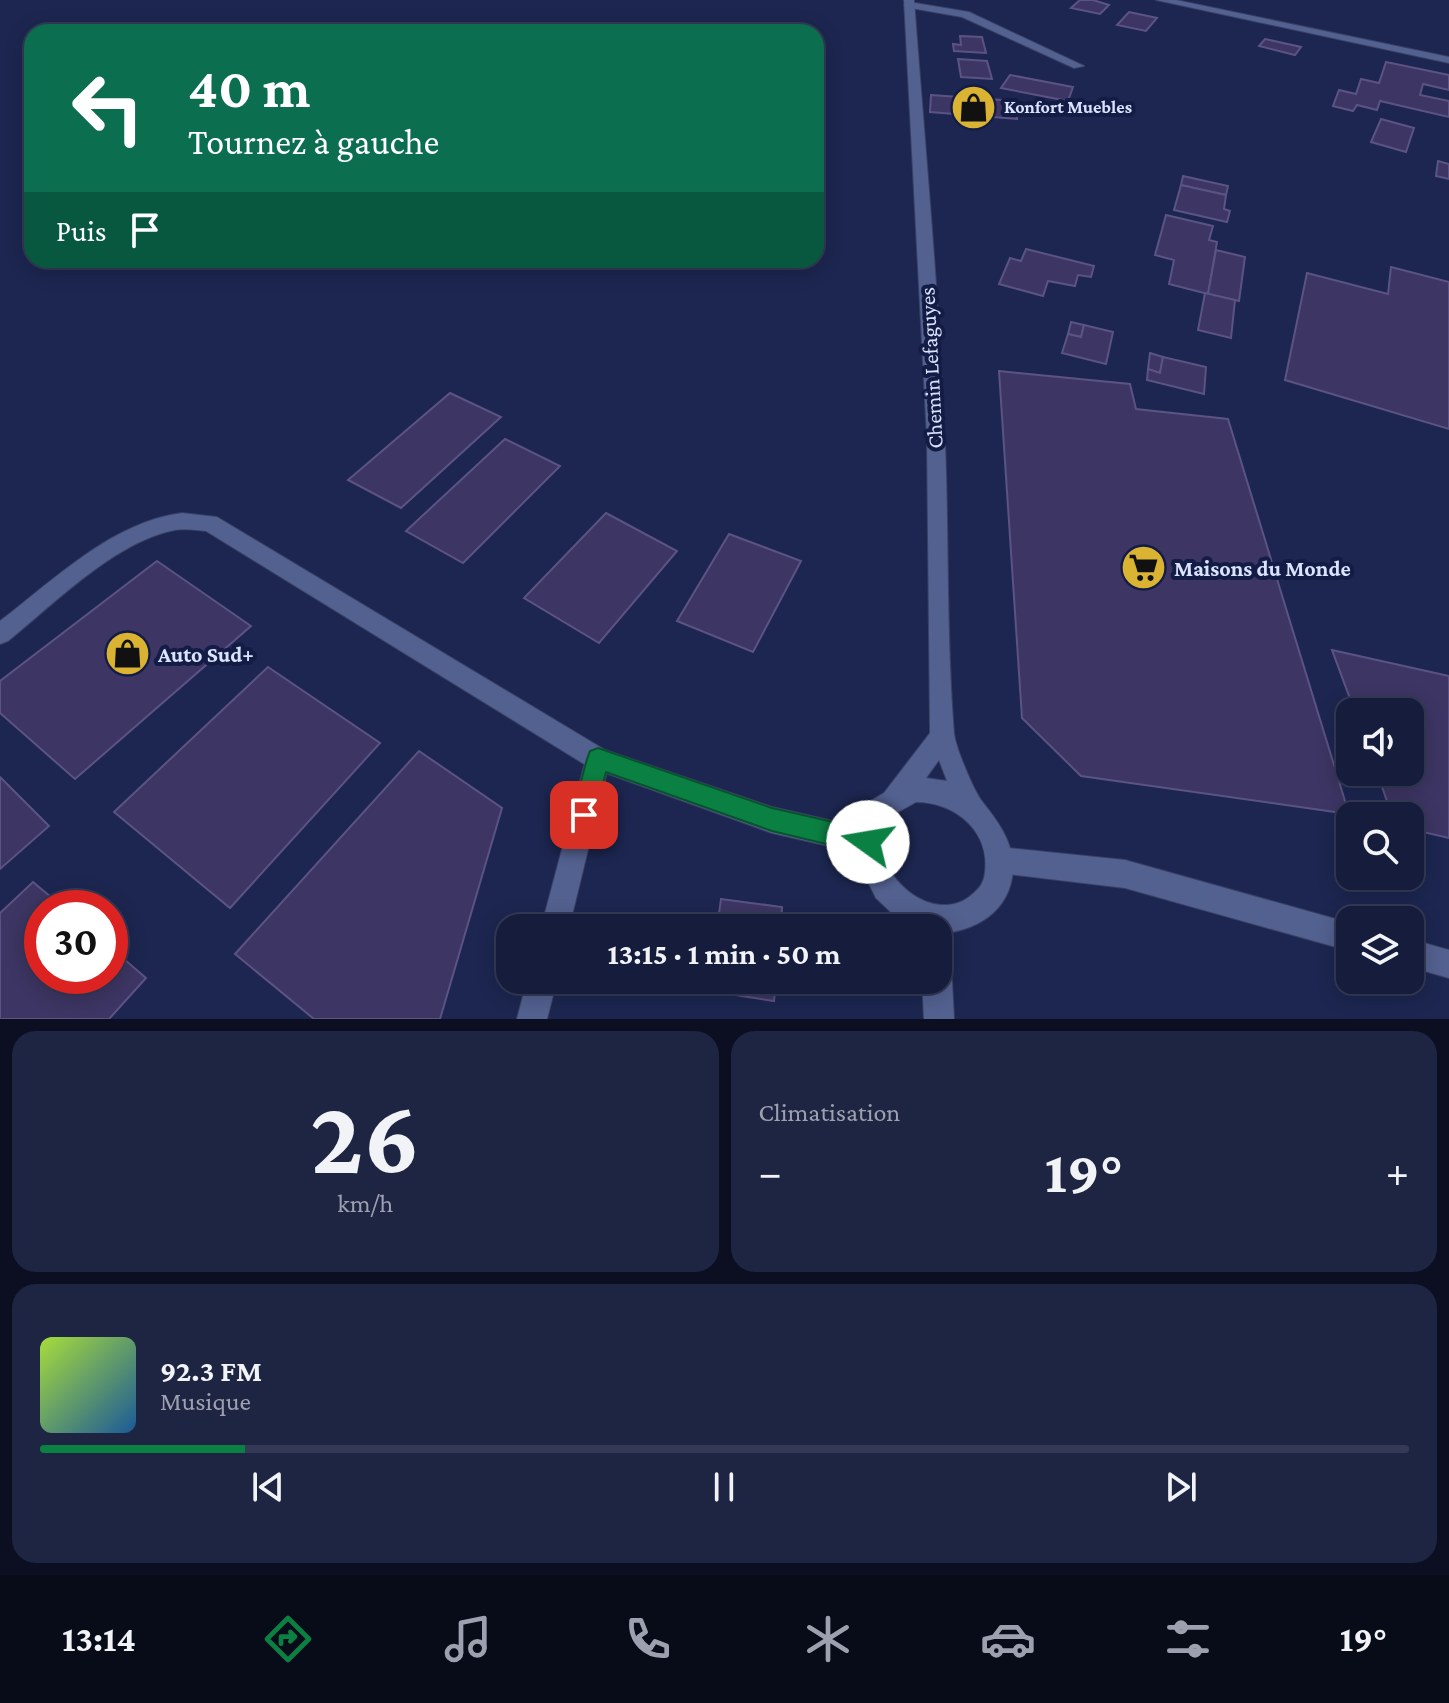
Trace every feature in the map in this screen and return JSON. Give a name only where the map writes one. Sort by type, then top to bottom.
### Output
[{"type":"main road","points":[[1161,0],[1449,60]]},
{"type":"main road","points":[[909,2],[965,14],[1078,66]]},
{"type":"main road","name":"Chemin Lefaguyes","points":[[909,2],[936,439],[942,737],[970,805]]},
{"type":"main road","points":[[0,634],[116,547],[146,531],[178,521],[210,523],[598,759],[772,820],[868,842]]},
{"type":"main road","points":[[914,914],[893,900],[879,882],[871,863],[868,842],[872,823],[882,808],[896,796],[942,737]]},
{"type":"main road","points":[[559,914],[598,759]]},
{"type":"main road","points":[[896,796],[913,790],[951,794],[970,805],[984,820],[994,839],[999,860],[997,881],[989,899],[973,912],[952,920]]},
{"type":"main road","points":[[999,860],[1125,874],[1336,933]]},
{"type":"main road","points":[[1424,957],[1449,964]]},
{"type":"main road","points":[[532,1019],[538,994]]},
{"type":"main road","points":[[938,994],[939,1019]]},
{"type":"building","points":[[1080,0],[1109,5],[1100,14],[1071,8]]},
{"type":"building","points":[[1129,12],[1157,18],[1146,31],[1117,25]]},
{"type":"building","points":[[960,36],[982,37],[986,53],[954,51],[953,44],[961,45]]},
{"type":"building","points":[[1265,39],[1301,47],[1295,55],[1259,46]]},
{"type":"building","points":[[958,59],[987,61],[992,79],[961,77]]},
{"type":"building","points":[[1386,62],[1449,75],[1449,90],[1423,84],[1420,95],[1449,101],[1449,117],[1380,101],[1377,110],[1357,105],[1353,111],[1333,106],[1339,90],[1356,94],[1361,79],[1379,83]]},
{"type":"building","points":[[1010,75],[1073,87],[1068,101],[1001,88]]},
{"type":"building","name":"Konfort Muebles","points":[[931,95],[1016,101],[1017,119],[930,112]]},
{"type":"building","points":[[1381,119],[1414,128],[1406,152],[1371,142]]},
{"type":"building","points":[[1438,161],[1449,164],[1449,179],[1436,176]]},
{"type":"building","points":[[1183,176],[1228,186],[1226,195],[1181,185]]},
{"type":"building","points":[[1181,185],[1226,195],[1224,209],[1230,211],[1227,222],[1174,210]]},
{"type":"building","points":[[1166,215],[1213,226],[1209,240],[1217,242],[1208,294],[1169,284],[1174,260],[1155,255]]},
{"type":"building","points":[[1026,249],[1094,266],[1091,277],[1078,275],[1075,286],[1048,281],[1043,296],[999,284],[1010,258],[1021,261]]},
{"type":"building","points":[[1216,250],[1245,257],[1239,301],[1208,294]]},
{"type":"building","points":[[1391,267],[1449,282],[1449,429],[1285,380],[1307,273],[1388,294]]},
{"type":"building","points":[[1205,293],[1235,300],[1231,338],[1198,330]]},
{"type":"building","points":[[1071,322],[1084,325],[1081,337],[1068,334]]},
{"type":"building","points":[[1084,325],[1113,332],[1106,364],[1062,353],[1068,334],[1081,337]]},
{"type":"building","points":[[1150,353],[1163,357],[1160,373],[1148,369]]},
{"type":"building","points":[[1163,357],[1206,367],[1204,394],[1147,380],[1148,369],[1160,373]]},
{"type":"building","name":"Maisons du Monde","points":[[999,371],[1130,384],[1136,409],[1228,419],[1336,772],[1336,786],[1340,786],[1345,802],[1336,802],[1336,812],[1081,776],[1022,718]]},
{"type":"building","points":[[450,393],[501,417],[401,508],[348,480]]},
{"type":"building","points":[[505,439],[560,466],[463,563],[406,531]]},
{"type":"building","points":[[606,513],[677,551],[599,643],[524,598]]},
{"type":"building","points":[[729,534],[801,561],[753,652],[677,621]]},
{"type":"building","name":"Auto Sud+","points":[[157,561],[251,626],[75,779],[0,713],[0,681]]},
{"type":"building","points":[[1332,650],[1449,676],[1449,838],[1424,832],[1424,802],[1387,802],[1382,786],[1424,786],[1424,698],[1350,698]]},
{"type":"building","points":[[268,667],[380,743],[230,908],[114,812]]},
{"type":"building","points":[[419,751],[502,808],[440,1019],[314,1019],[235,954]]},
{"type":"building","points":[[0,777],[49,826],[0,869]]},
{"type":"building","points":[[33,882],[43,890],[24,890]]},
{"type":"building","points":[[24,890],[24,994],[128,994],[128,962],[146,978],[109,1019],[0,1019],[0,913]]},
{"type":"building","points":[[721,899],[782,907],[782,914],[719,914]]},
{"type":"building","points":[[728,994],[775,994],[774,1001]]},
{"type":"place","name":"Konfort Muebles","points":[[973,107]]},
{"type":"place","name":"Maisons du Monde","points":[[1143,568]]},
{"type":"place","name":"Auto Sud+","points":[[127,654]]},
{"type":"route","points":[[584,815],[598,759],[772,820],[868,842]]}]
